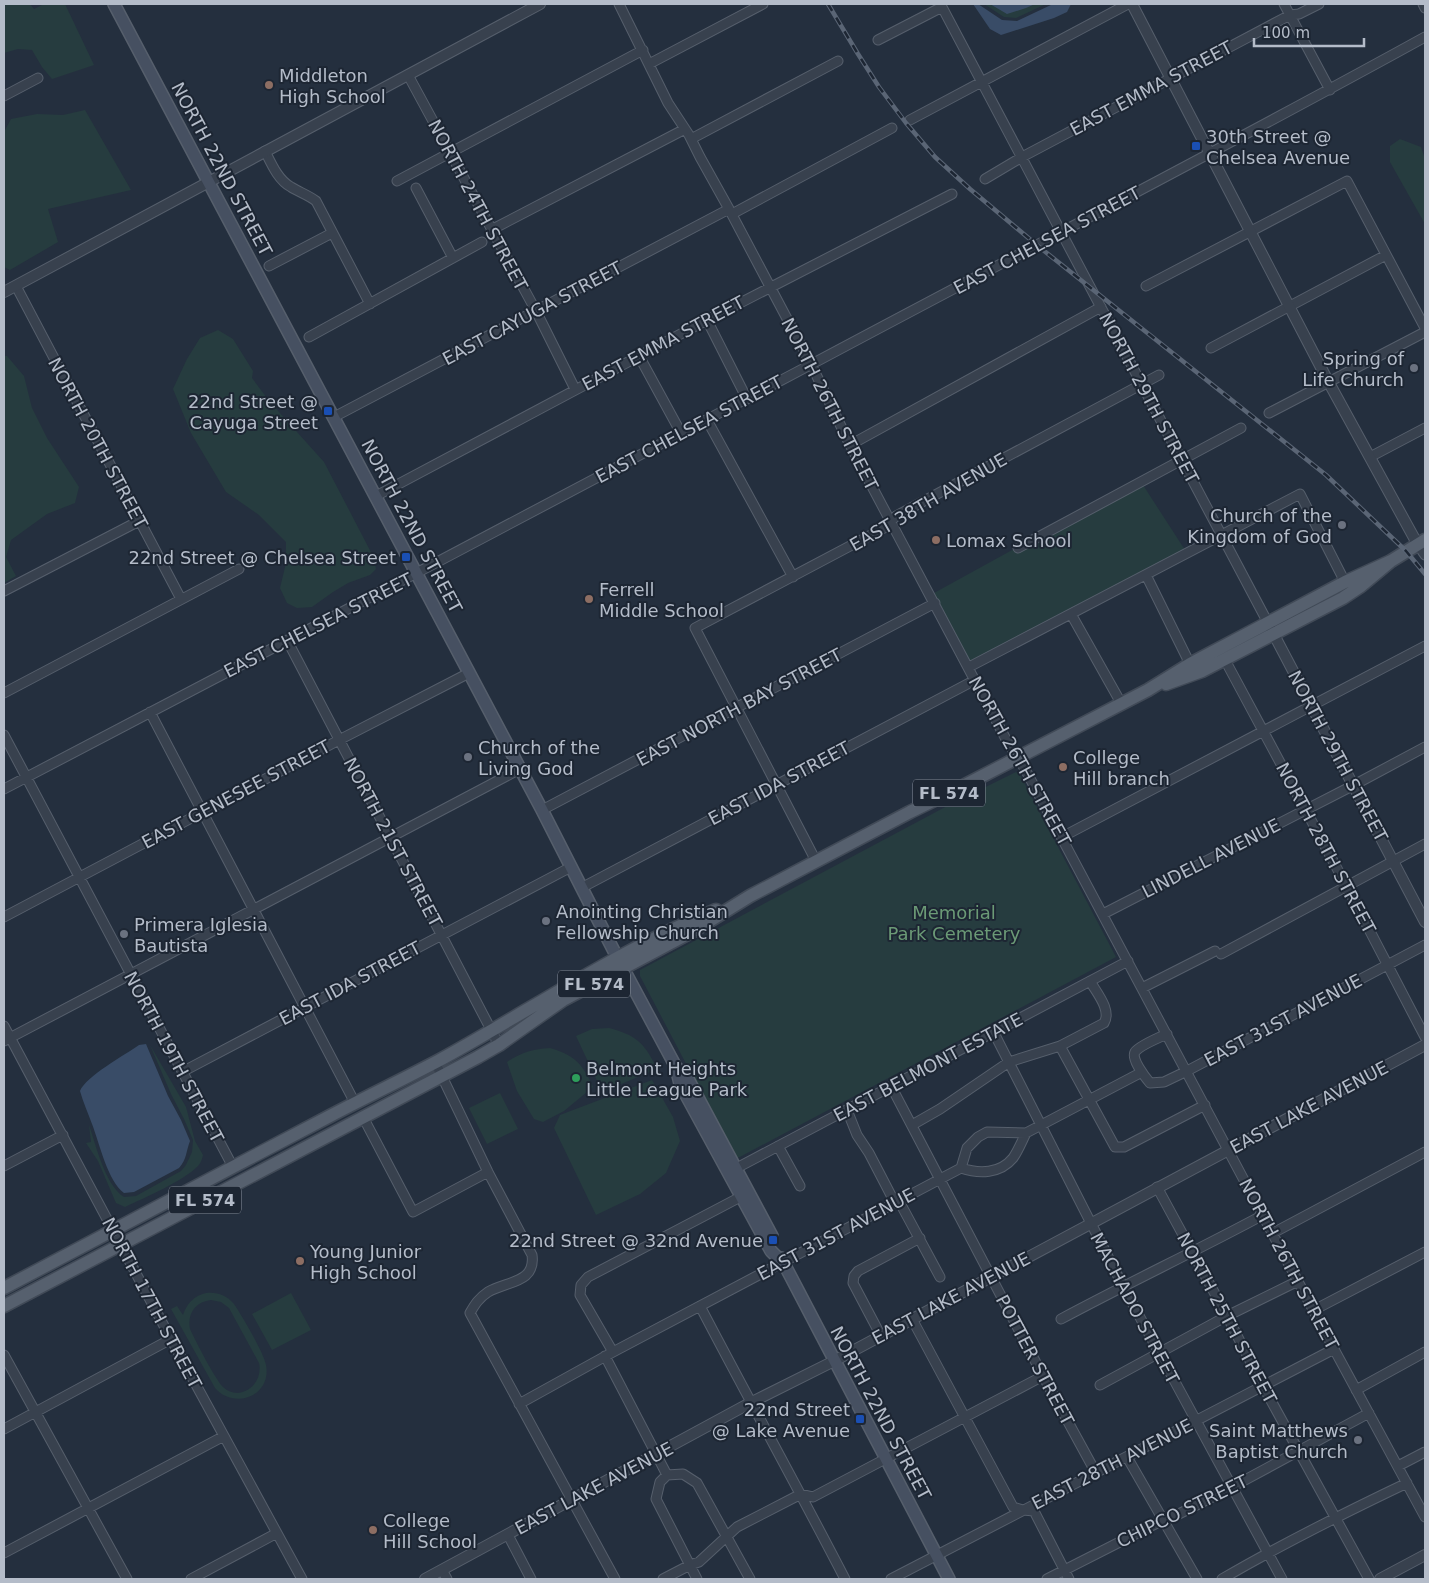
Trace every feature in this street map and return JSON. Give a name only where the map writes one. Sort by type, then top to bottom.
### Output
[{"type":"main road","name":"NORTH 22ND STREET","points":[[114,4],[542,810],[620,963],[676,1067],[688,1080],[732,1170],[778,1248],[782,1263],[935,1556],[949,1579]]},
{"type":"main road","name":"FL 574","points":[[1148,690],[1183,679],[1225,660],[1345,582],[1423,546]]},
{"type":"main road","name":"FL 574","points":[[4,1306],[499,1045],[563,1000],[678,926],[750,896],[1148,690],[1190,664],[1342,598],[1361,586],[1391,561]]},
{"type":"main road","name":"FL 574","points":[[4,1288],[435,1062],[492,1031],[558,990],[620,963]]},
{"type":"main road","points":[[363,1117],[363,1110],[369,1101],[386,1091],[397,1081]]},
{"type":"street","points":[[4,292],[540,4]]},
{"type":"street","name":"NORTH 26TH STREET","points":[[619,4],[668,103],[691,139],[731,211],[811,364],[850,445],[1008,743],[1062,837],[1425,1517]]},
{"type":"street","points":[[649,64],[763,4]]},
{"type":"street","points":[[910,120],[1130,4],[1171,78],[1209,155],[1328,381],[1370,457],[1423,546]]},
{"type":"street","points":[[1284,4],[1330,90]]},
{"type":"street","name":"EAST EMMA STREET","points":[[985,179],[1022,156],[1290,15],[1299,14],[1319,4]]},
{"type":"street","points":[[1423,4],[1425,8]]},
{"type":"street","name":"NORTH 29TH STREET","points":[[878,40],[942,7],[1063,232],[1425,922]]},
{"type":"street","name":"EAST CHELSEA STREET","points":[[4,789],[417,574],[1209,155],[1425,37]]},
{"type":"street","points":[[397,181],[643,50]]},
{"type":"street","points":[[691,139],[838,62]]},
{"type":"street","name":"NORTH 24TH STREET","points":[[408,75],[536,311],[576,389]]},
{"type":"street","points":[[4,96],[38,78]]},
{"type":"street","name":"EAST CAYUGA STREET","points":[[334,417],[892,128]]},
{"type":"street","points":[[491,230],[685,129]]},
{"type":"street","points":[[265,151],[276,172],[288,186],[316,201],[370,304]]},
{"type":"street","points":[[1146,286],[1347,180],[1425,330],[1269,413]]},
{"type":"street","points":[[416,188],[453,258]]},
{"type":"street","name":"EAST EMMA STREET","points":[[376,496],[707,320],[952,194]]},
{"type":"street","points":[[268,266],[332,232]]},
{"type":"street","points":[[309,337],[482,242]]},
{"type":"street","points":[[1211,348],[1386,255]]},
{"type":"street","name":"NORTH 20TH STREET","points":[[16,286],[181,599]]},
{"type":"street","points":[[850,445],[1101,307]]},
{"type":"street","points":[[707,320],[747,399]]},
{"type":"street","points":[[639,356],[682,433]]},
{"type":"street","name":"EAST 38TH AVENUE","points":[[737,708],[695,628],[884,528],[896,516],[1160,375]]},
{"type":"street","points":[[708,420],[793,577]]},
{"type":"street","points":[[1018,548],[1241,428]]},
{"type":"street","points":[[1370,457],[1425,428]]},
{"type":"street","points":[[969,667],[1300,494],[1345,582]]},
{"type":"street","points":[[4,591],[139,521]]},
{"type":"street","points":[[4,693],[239,568]]},
{"type":"street","points":[[1146,575],[1190,664]]},
{"type":"street","name":"EAST NORTH BAY STREET","points":[[542,810],[935,603]]},
{"type":"street","points":[[1072,614],[1121,704]]},
{"type":"street","name":"NORTH 21ST STREET","points":[[287,640],[499,1045]]},
{"type":"street","points":[[1062,837],[1425,646]]},
{"type":"street","name":"NORTH 28TH STREET","points":[[1225,660],[1425,1037]]},
{"type":"street","name":"EAST GENESEE STREET","points":[[4,917],[469,673]]},
{"type":"street","name":"EAST IDA STREET","points":[[582,887],[975,680]]},
{"type":"street","points":[[737,708],[816,861]]},
{"type":"street","points":[[150,712],[355,1103]]},
{"type":"street","name":"NORTH 19TH STREET","points":[[4,735],[233,1167]]},
{"type":"street","name":"LINDELL AVENUE","points":[[1103,914],[1425,747]]},
{"type":"street","points":[[7,1039],[520,769]]},
{"type":"street","points":[[1142,988],[1347,887],[1425,844]]},
{"type":"street","name":"EAST IDA STREET","points":[[182,1072],[571,867]]},
{"type":"street","name":"EAST 31ST AVENUE","points":[[1142,1072],[1150,1083],[1157,1084],[1187,1072],[1425,945]]},
{"type":"street","name":"EAST BELMONT ESTATE","points":[[732,1170],[1128,961]]},
{"type":"street","points":[[912,1125],[940,1109],[1009,1062],[1060,1046],[1104,1023],[1106,1009],[1090,981]]},
{"type":"street","name":"NORTH 17TH STREET","points":[[4,1026],[7,1039],[63,1135],[171,1339],[302,1579]]},
{"type":"street","name":"MACHADO STREET","points":[[994,1032],[1090,1224],[1282,1579]]},
{"type":"street","points":[[1026,1133],[1012,1159],[998,1169],[983,1173],[961,1168],[967,1148],[978,1137],[987,1132],[1026,1133],[1142,1072],[1134,1058],[1135,1052],[1137,1049],[1166,1034]]},
{"type":"street","name":"EAST LAKE AVENUE","points":[[425,1579],[445,1575],[508,1535],[750,1403],[834,1361],[1425,1045]]},
{"type":"street","points":[[1060,1046],[1115,1147],[1124,1147],[1205,1105]]},
{"type":"street","points":[[435,1062],[488,1172],[532,1256],[534,1265],[529,1274],[523,1279],[489,1292],[477,1300],[470,1313],[615,1579]]},
{"type":"street","name":"POTTER STREET","points":[[891,1086],[990,1277],[1096,1473]]},
{"type":"street","points":[[847,1110],[857,1135],[920,1238],[940,1277]]},
{"type":"street","points":[[363,1117],[413,1212],[488,1172]]},
{"type":"street","points":[[4,1166],[63,1135]]},
{"type":"street","points":[[778,1146],[800,1186]]},
{"type":"street","points":[[1273,1233],[1425,1152]]},
{"type":"street","name":"EAST 31ST AVENUE","points":[[519,1404],[609,1354],[961,1168]]},
{"type":"street","name":"NORTH 25TH STREET","points":[[1157,1187],[1369,1579]]},
{"type":"street","points":[[667,1475],[580,1295],[581,1285],[588,1277],[745,1194]]},
{"type":"street","points":[[1061,1319],[1263,1215]]},
{"type":"street","points":[[881,1336],[853,1283],[854,1276],[858,1271],[920,1238]]},
{"type":"street","points":[[1314,1310],[1425,1252]]},
{"type":"street","points":[[1100,1385],[1227,1316],[1298,1281]]},
{"type":"street","points":[[700,1306],[845,1579]]},
{"type":"street","points":[[912,1319],[1013,1507],[1034,1511],[1069,1579]]},
{"type":"street","points":[[4,1429],[171,1339]]},
{"type":"street","name":"EAST 28TH AVENUE","points":[[890,1579],[1334,1349]]},
{"type":"street","points":[[1356,1390],[1425,1352]]},
{"type":"street","points":[[4,1355],[126,1579]]},
{"type":"street","points":[[663,1579],[699,1562],[737,1527],[801,1494],[813,1497],[1043,1376]]},
{"type":"street","name":"CHIPCO STREET","points":[[1047,1579],[1232,1487],[1368,1413]]},
{"type":"street","points":[[4,1553],[224,1436]]},
{"type":"street","points":[[1398,1466],[1425,1452]]},
{"type":"street","points":[[1127,1457],[1197,1579]]},
{"type":"street","points":[[698,1579],[656,1499],[660,1482],[667,1475],[683,1474],[697,1483],[750,1579]]},
{"type":"street","points":[[1222,1579],[1268,1552],[1407,1483]]},
{"type":"street","points":[[191,1579],[277,1533]]},
{"type":"street","points":[[508,1535],[531,1579]]},
{"type":"street","points":[[1380,1579],[1425,1555]]},
{"type":"green space","points":[[4,4],[30,4],[34,9],[44,4],[65,4],[94,65],[52,79],[32,50],[18,49],[4,53]]},
{"type":"green space","points":[[984,4],[1046,4],[1016,18],[1004,17]]},
{"type":"green space","points":[[85,110],[131,190],[48,209],[58,242],[10,270],[4,267],[4,132],[11,119],[37,114],[63,115]]},
{"type":"green space","points":[[1400,139],[1421,147],[1425,159],[1425,224],[1390,162],[1390,146]]},
{"type":"green space","points":[[218,330],[233,339],[253,371],[252,378],[270,402],[324,462],[374,558],[376,569],[370,575],[348,583],[312,607],[297,608],[287,603],[280,588],[286,563],[286,542],[259,515],[226,492],[191,433],[173,389],[187,359],[200,338]]},
{"type":"green space","points":[[4,356],[7,356],[24,376],[32,408],[47,438],[79,487],[75,503],[47,514],[11,540],[6,557],[16,576],[4,583]]},
{"type":"green space","points":[[1143,485],[1185,550],[970,662],[934,593],[1014,549],[1017,553]]},
{"type":"green space","name":"Memorial Park Cemetery","points":[[1016,772],[1019,773],[1116,957],[736,1159],[640,976],[640,970],[949,805]]},
{"type":"green space","points":[[609,1028],[639,1041],[644,1046],[657,1069],[607,1090],[599,1085],[576,1036],[592,1029]]},
{"type":"green space","points":[[150,1045],[186,1107],[195,1141],[203,1155],[198,1166],[183,1178],[125,1207],[116,1203],[98,1161],[86,1143],[91,1142],[89,1125],[106,1174],[117,1191],[124,1197],[136,1196],[181,1171],[192,1152],[193,1140]]},
{"type":"green space","points":[[550,1048],[572,1057],[581,1066],[593,1087],[564,1111],[543,1122],[534,1119],[517,1091],[507,1062],[528,1052]]},
{"type":"green space","points":[[652,1080],[673,1117],[680,1141],[666,1173],[640,1194],[596,1215],[554,1128],[560,1115]]},
{"type":"green space","points":[[500,1093],[518,1129],[487,1144],[469,1108]]},
{"type":"green space","points":[[206,1293],[225,1296],[234,1304],[264,1359],[266,1376],[263,1385],[258,1392],[250,1396],[241,1399],[232,1398],[223,1395],[215,1388],[171,1309],[177,1306],[183,1315],[192,1301]],"holes":[[[205,1301],[221,1302],[229,1308],[259,1363],[260,1371],[258,1378],[249,1389],[243,1392],[236,1393],[230,1391],[219,1383],[190,1329],[191,1314],[197,1306]]]},
{"type":"green space","points":[[291,1293],[311,1330],[272,1350],[252,1314]]},
{"type":"water","points":[[973,4],[978,4],[1002,20],[1017,21],[1053,4],[1071,4],[1067,12],[1054,18],[1001,35],[990,29]]},
{"type":"water","points":[[990,4],[1035,4],[1007,14]]},
{"type":"water","points":[[146,1044],[190,1141],[185,1158],[179,1168],[134,1192],[124,1193],[118,1188],[109,1171],[80,1091],[90,1079],[106,1066],[139,1045]]},
{"type":"railway","points":[[828,4],[879,87],[935,157],[1038,246],[1326,475],[1406,551],[1425,574]]},
{"type":"place","name":"Middleton High School","points":[[269,85]]},
{"type":"place","name":"30th Street @ Chelsea Avenue","points":[[1196,146]]},
{"type":"place","name":"Spring of Life Church","points":[[1414,368]]},
{"type":"place","name":"22nd Street @ Cayuga Street","points":[[328,411]]},
{"type":"place","name":"Church of the Kingdom of God","points":[[1342,525]]},
{"type":"place","name":"Lomax School","points":[[936,540]]},
{"type":"place","name":"22nd Street @ Chelsea Street","points":[[406,557]]},
{"type":"place","name":"Ferrell Middle School","points":[[589,599]]},
{"type":"place","name":"Church of the Living God","points":[[468,757]]},
{"type":"place","name":"College Hill branch","points":[[1063,767]]},
{"type":"place","name":"Anointing Christian Fellowship Church","points":[[546,921]]},
{"type":"place","name":"Primera Iglesia Bautista","points":[[124,934]]},
{"type":"place","name":"Belmont Heights Little League Park","points":[[576,1078]]},
{"type":"place","name":"22nd Street @ 32nd Avenue","points":[[773,1240]]},
{"type":"place","name":"Young Junior High School","points":[[300,1261]]},
{"type":"place","name":"22nd Street @ Lake Avenue","points":[[860,1419]]},
{"type":"place","name":"Saint Matthews Baptist Church","points":[[1358,1440]]},
{"type":"place","name":"College Hill School","points":[[373,1530]]}]
